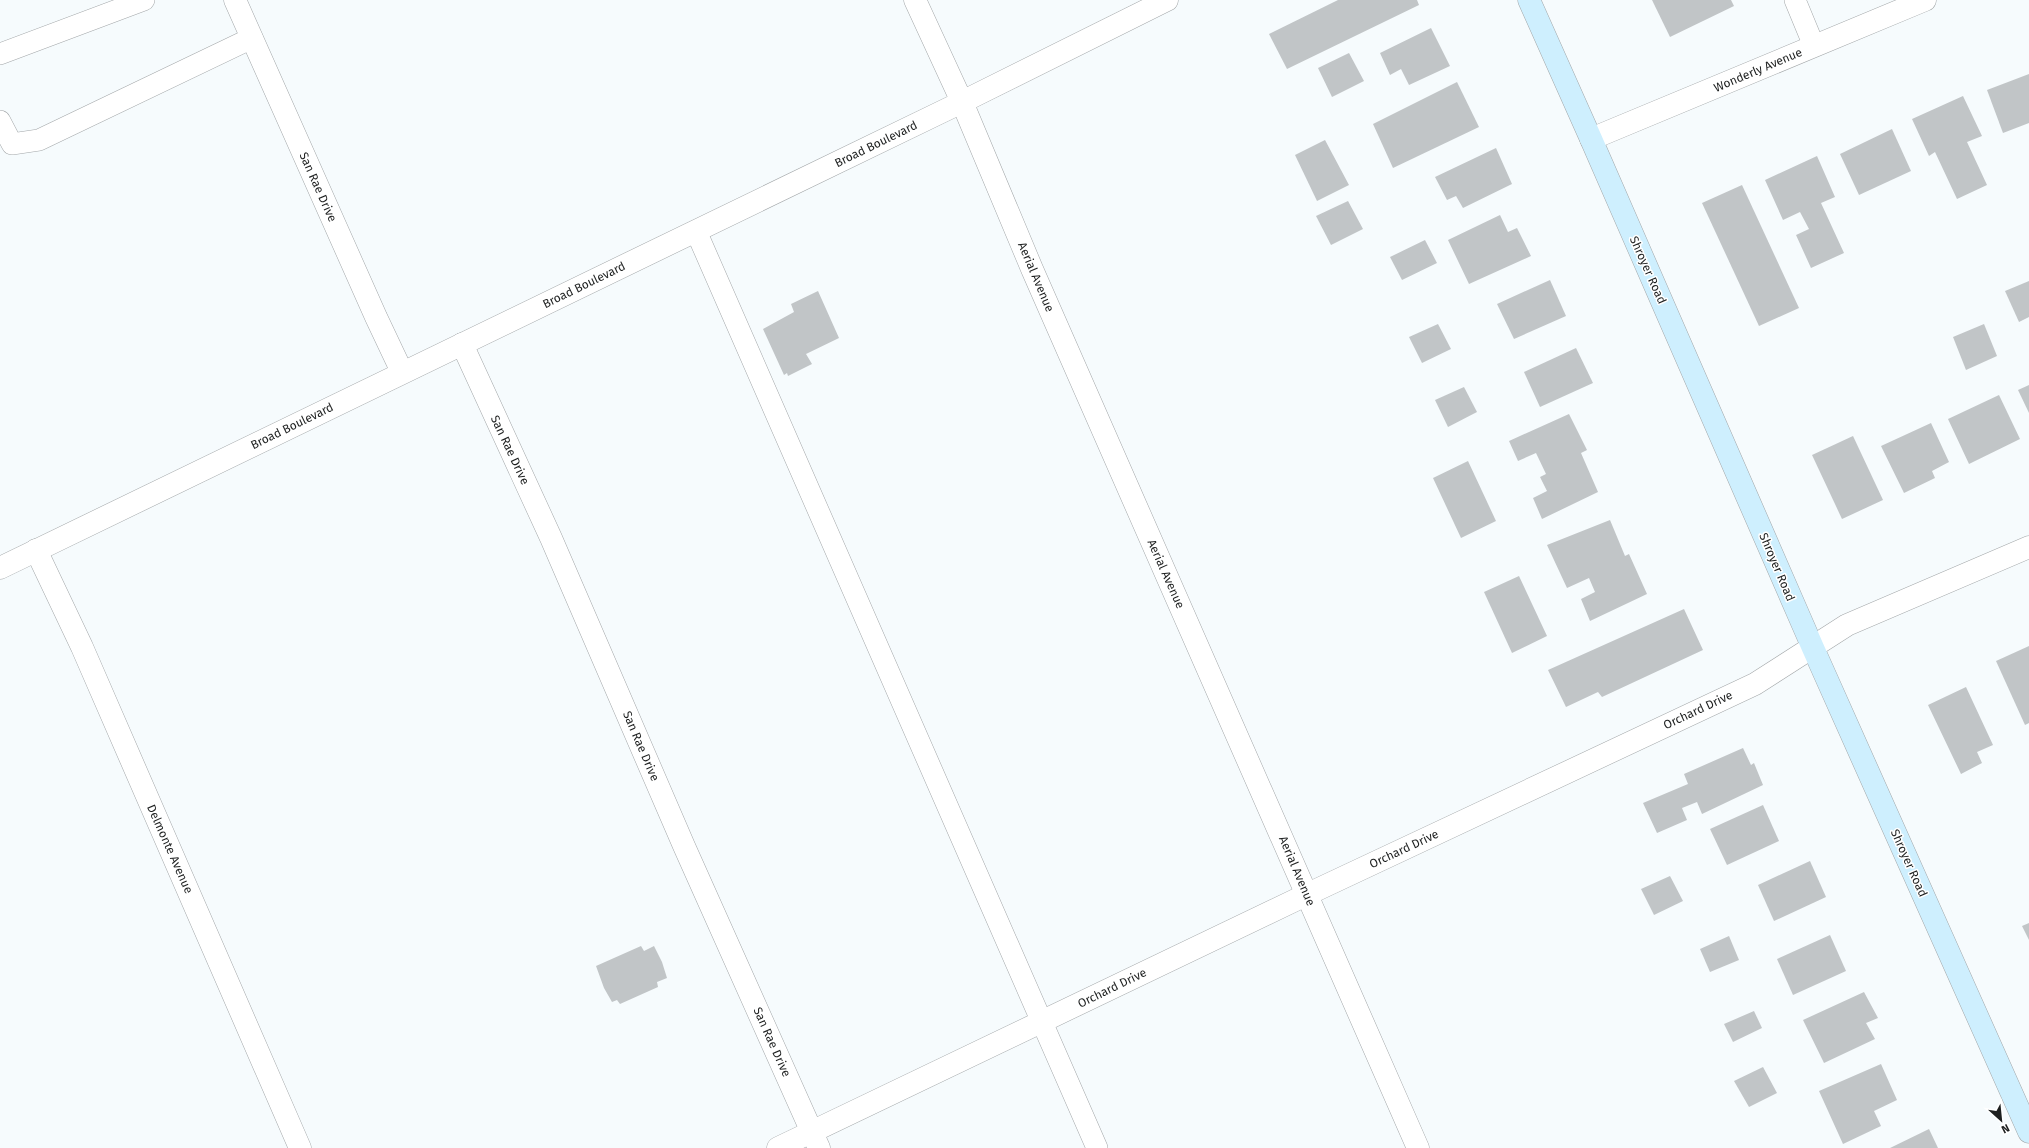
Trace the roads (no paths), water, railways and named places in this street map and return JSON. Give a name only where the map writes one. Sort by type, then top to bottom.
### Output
[{"type":"main road","name":"Shroyer Road","points":[[1529,0],[1812,648],[2023,1101],[2029,1132]]},
{"type":"street","name":"San Rae Drive","points":[[235,0],[402,372]]},
{"type":"street","name":"Aerial Avenue","points":[[915,0],[962,102],[1032,269],[1308,894],[1343,980],[1418,1148]]},
{"type":"street","name":"Broad Boulevard","points":[[0,568],[962,102],[1167,0]]},
{"type":"street","name":"Wonderly Avenue","points":[[1591,139],[1925,0]]},
{"type":"street","name":"San Rae Drive","points":[[462,344],[551,538],[684,846],[816,1139]]},
{"type":"street","name":"Orchard Drive","points":[[778,1148],[816,1139],[1042,1022],[1308,894],[1755,684],[1847,625],[2029,547]]},
{"type":"street","name":"Delmonte Avenue","points":[[36,550],[82,647],[300,1148]]},
{"type":"lane","points":[[0,54],[144,0]]},
{"type":"lane","points":[[1795,0],[1814,46]]},
{"type":"lane","points":[[0,121],[12,144],[39,140],[252,38]]},
{"type":"lane","points":[[696,231],[1097,1148]]}]
